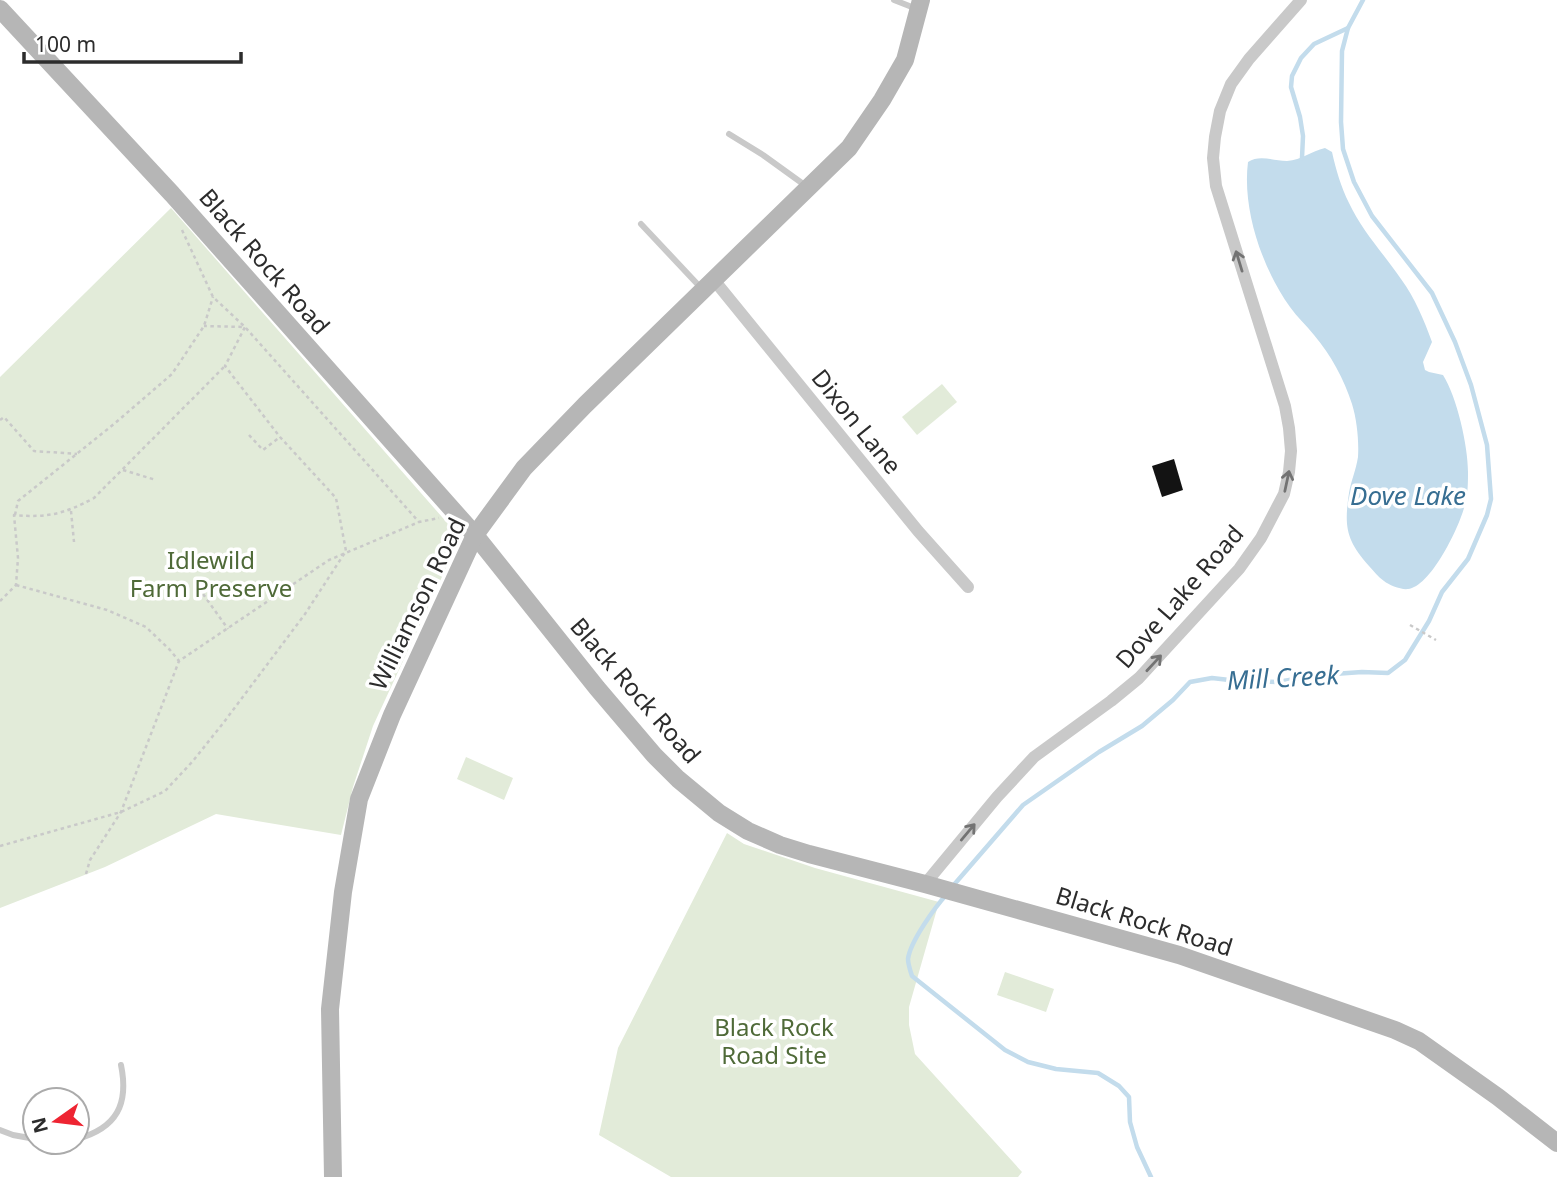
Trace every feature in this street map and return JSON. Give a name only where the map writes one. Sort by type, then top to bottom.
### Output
[{"type":"street","name":"Dove Lake Road","points":[[932,886],[997,797],[1034,757],[1139,678],[1239,569],[1261,538],[1284,494],[1291,451],[1285,406],[1216,186],[1213,158],[1220,111],[1231,84],[1301,0]]},
{"type":"street","name":"Williamson Road","points":[[333,1177],[330,1009],[343,892],[359,799],[392,715],[475,535],[524,468],[849,148],[905,60],[920,5]]},
{"type":"street","name":"Black Rock Road","points":[[0,9],[172,194],[475,535],[654,755],[719,813],[748,831],[780,845],[1179,955],[1395,1030],[1419,1041],[1557,1143]]},
{"type":"street","name":"Dixon Lane","points":[[709,285],[968,587]]},
{"type":"lane","points":[[894,0],[920,5]]},
{"type":"lane","points":[[729,134],[808,188]]},
{"type":"lane","points":[[641,224],[709,285]]},
{"type":"lane","points":[[91,1133],[111,1121],[120,1108],[124,1091],[121,1065]]},
{"type":"lane","points":[[0,1130],[21,1136]]},
{"type":"path","points":[[178,222],[213,297],[245,327],[419,522]]},
{"type":"path","points":[[0,601],[16,585],[17,545],[14,515],[18,501],[172,374],[204,326],[213,297]]},
{"type":"path","points":[[204,326],[245,327]]},
{"type":"path","points":[[14,515],[43,516],[71,511],[94,498],[225,366],[245,327]]},
{"type":"path","points":[[0,846],[121,812],[165,791],[193,761],[305,614],[346,551],[336,499],[280,437],[225,366]]},
{"type":"path","points":[[0,420],[4,417],[34,451],[77,454]]},
{"type":"path","points":[[249,435],[262,450],[280,437]]},
{"type":"path","points":[[123,470],[156,480]]},
{"type":"path","points":[[71,511],[74,542]]},
{"type":"path","points":[[86,874],[90,860],[121,812],[179,661],[328,560],[419,522],[457,515]]},
{"type":"path","points":[[16,585],[107,610],[146,626],[179,661]]},
{"type":"path","points":[[203,594],[228,629]]},
{"type":"path","points":[[1410,625],[1436,640]]},
{"type":"green space","name":"Idlewild Farm Preserve","points":[[171,208],[449,525],[454,535],[454,549],[373,726],[341,835],[216,814],[105,867],[0,908],[0,377]]},
{"type":"green space","points":[[942,384],[957,402],[917,435],[902,417]]},
{"type":"green space","points":[[466,757],[513,778],[504,800],[457,779]]},
{"type":"green space","name":"Black Rock Road Site","points":[[727,833],[744,844],[815,868],[939,902],[909,1007],[909,1025],[915,1054],[1022,1172],[1018,1177],[671,1177],[599,1135],[618,1048]]},
{"type":"green space","points":[[1005,972],[1054,989],[1046,1012],[997,995]]},
{"type":"water","name":"Dove Lake","points":[[1325,148],[1332,152],[1341,185],[1354,213],[1406,286],[1419,309],[1432,342],[1423,362],[1425,370],[1443,375],[1453,396],[1464,436],[1468,480],[1462,513],[1444,553],[1435,566],[1417,586],[1408,589],[1395,587],[1382,579],[1361,557],[1351,540],[1347,524],[1347,505],[1358,451],[1352,404],[1331,359],[1280,292],[1263,256],[1251,218],[1248,162],[1262,158],[1292,160]]},
{"type":"building","points":[[1174,459],[1183,490],[1162,497],[1152,466]]},
{"type":"waterway","name":"Mill Creek","points":[[952,887],[1023,805],[1099,752],[1142,726],[1190,682],[1212,678],[1277,682],[1320,675],[1388,673],[1405,660],[1429,621],[1442,592],[1468,559],[1491,499],[1487,445],[1471,385],[1432,293],[1372,216],[1354,182],[1343,149],[1342,51],[1348,28],[1363,0]]},
{"type":"waterway","points":[[1302,158],[1303,136],[1291,87],[1292,76],[1301,58],[1314,44],[1348,28]]},
{"type":"waterway","name":"Mill Creek","points":[[947,894],[913,944],[908,959],[912,976],[1005,1050],[1028,1062],[1056,1069],[1098,1073],[1119,1086],[1129,1097],[1130,1122],[1137,1147],[1151,1177]]}]
